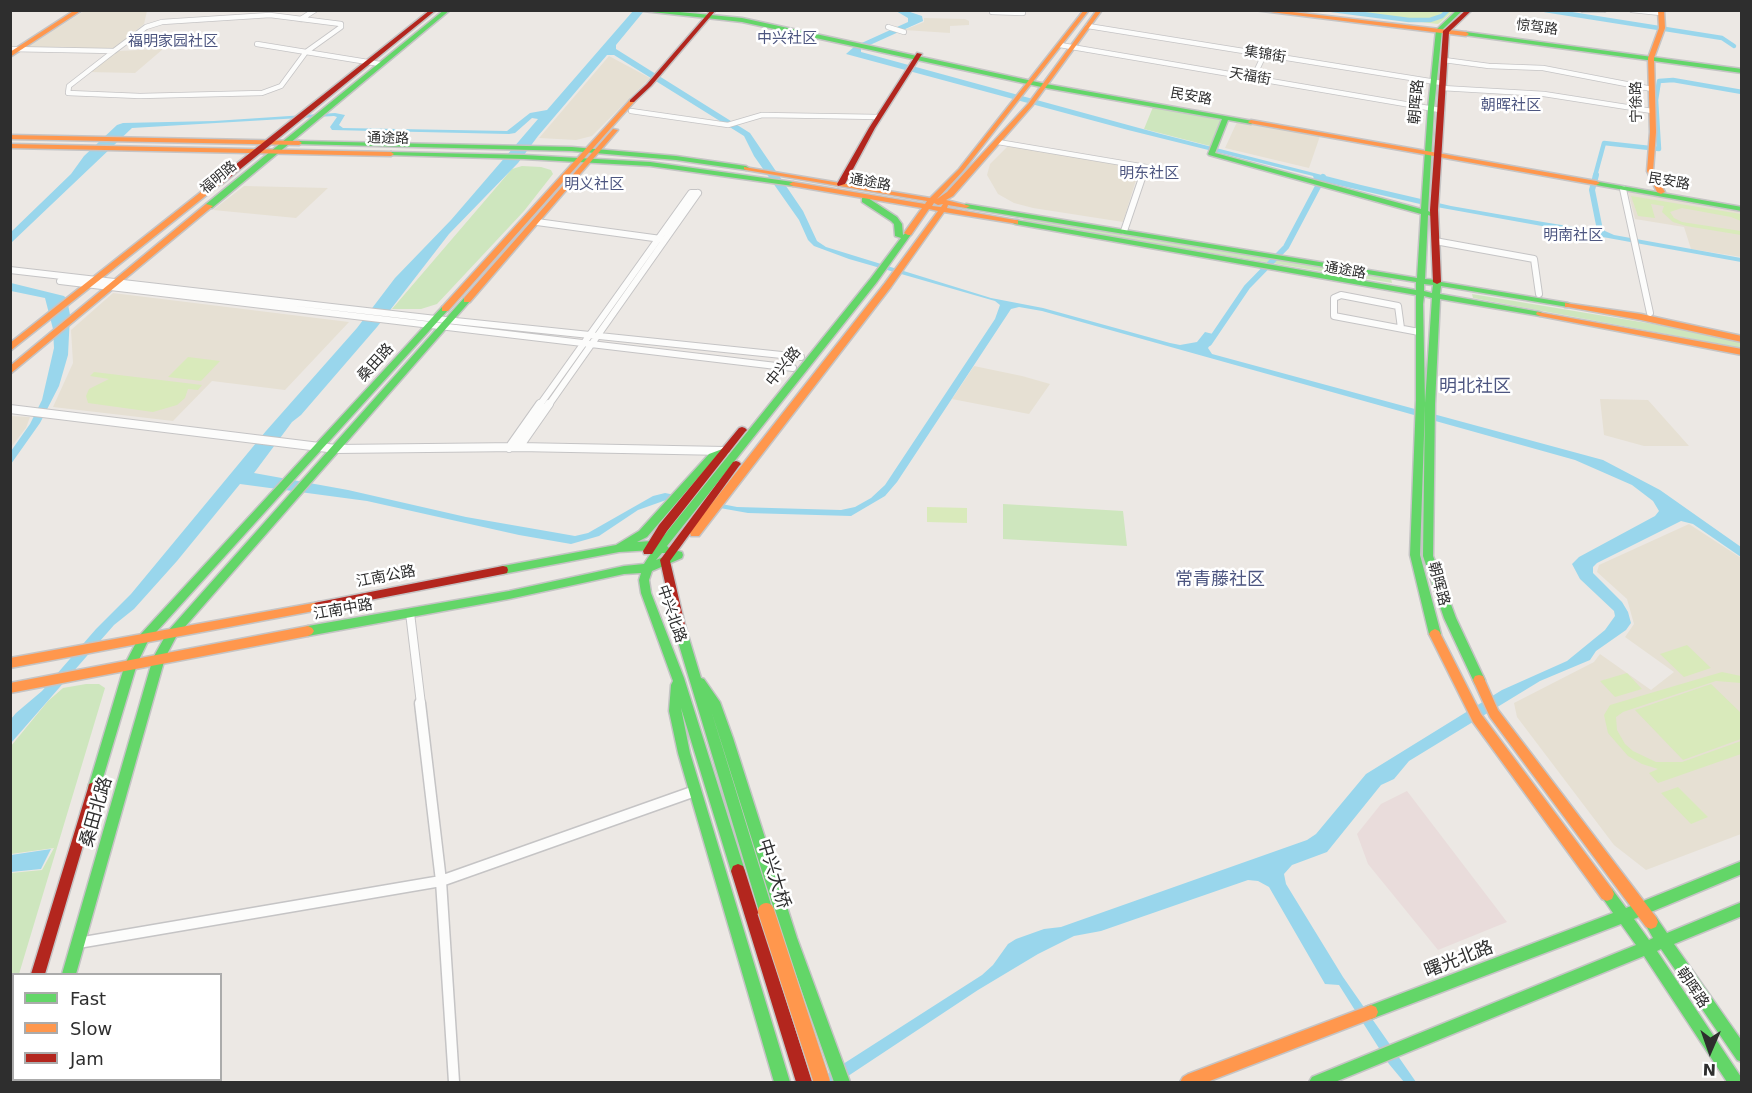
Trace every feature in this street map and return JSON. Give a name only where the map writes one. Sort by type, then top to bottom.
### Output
[{"type":"main road","name":"福明路","points":[[10,371],[115,285],[271,147],[296,121],[324,110],[434,10]]},
{"type":"main road","name":"福明路","points":[[271,147],[285,142],[310,115],[374,63],[448,10]]},
{"type":"main road","name":"民安路","points":[[636,10],[715,14]]},
{"type":"main road","name":"民安路","points":[[675,10],[715,14],[872,46],[914,62],[1039,92],[1432,155]]},
{"type":"main road","name":"中兴路","points":[[650,564],[665,552],[692,507],[796,387],[1087,10]]},
{"type":"main road","name":"中兴路","points":[[897,254],[899,236],[937,203],[998,141],[1039,92],[1100,10]]},
{"type":"main road","name":"惊驾路","points":[[1256,10],[1444,29]]},
{"type":"main road","name":"惊驾路","points":[[1282,10],[1742,69]]},
{"type":"main road","points":[[1444,29],[1461,10]]},
{"type":"main road","points":[[1444,29],[1470,10]]},
{"type":"main road","points":[[13,50],[79,11]]},
{"type":"main road","points":[[13,50],[67,12]]},
{"type":"main road","name":"宁徐路","points":[[1661,12],[1661,30],[1652,57],[1650,171],[1661,192]]},
{"type":"main road","points":[[651,86],[715,14]]},
{"type":"main road","name":"朝晖路","points":[[1439,84],[1444,60],[1444,29]]},
{"type":"main road","name":"朝晖路","points":[[1444,29],[1420,286],[1419,332],[1425,402],[1428,556],[1450,618],[1494,713],[1665,940],[1742,1055]]},
{"type":"main road","points":[[841,184],[914,62]]},
{"type":"main road","name":"桑田路","points":[[131,664],[144,638],[297,472],[538,220],[590,155],[651,86]]},
{"type":"main road","name":"桑田路","points":[[159,658],[172,634],[336,449],[440,323],[651,86]]},
{"type":"main road","name":"民安路","points":[[1039,92],[1225,119],[1608,185],[1661,192],[1742,208]]},
{"type":"main road","points":[[1225,119],[1213,148],[1332,187],[1429,207]]},
{"type":"main road","name":"通途路","points":[[10,137],[124,139],[271,147],[505,152]]},
{"type":"main road","name":"通途路","points":[[285,142],[590,155],[841,184],[1290,270],[1436,289],[1742,360]]},
{"type":"main road","name":"通途路","points":[[10,146],[258,152],[271,147]]},
{"type":"main road","name":"福明路","points":[[10,348],[258,152]]},
{"type":"main road","name":"通途路","points":[[786,179],[852,195],[937,203],[1267,249],[1420,286],[1742,352]]},
{"type":"main road","name":"民安路","points":[[1608,185],[1742,208]]},
{"type":"main road","points":[[852,195],[889,213],[898,224],[899,236]]},
{"type":"main road","name":"朝晖路","points":[[1425,402],[1436,289],[1435,241],[1429,207]]},
{"type":"main road","name":"通途路","points":[[1125,228],[1250,262],[1277,274],[1420,286]]},
{"type":"main road","name":"通途路","points":[[1250,262],[1296,257]]},
{"type":"main road","points":[[665,552],[701,496],[725,451],[801,357],[877,281]]},
{"type":"main road","name":"通途路","points":[[1436,289],[1539,294],[1650,313],[1742,333]]},
{"type":"main road","name":"通途路","points":[[1436,289],[1641,317],[1742,339]]},
{"type":"main road","name":"朝晖路","points":[[1425,431],[1415,555],[1436,636],[1474,713],[1647,948],[1736,1083]]},
{"type":"main road","points":[[618,548],[692,507]]},
{"type":"main road","name":"江南公路","points":[[10,663],[618,548],[665,552]]},
{"type":"main road","name":"中兴北路","points":[[665,552],[678,620],[694,674]]},
{"type":"main road","name":"中兴北路","points":[[650,564],[644,580],[646,593],[678,678]]},
{"type":"main road","name":"江南中路","points":[[10,688],[159,658],[410,613],[650,564]]},
{"type":"main road","name":"桑田北路","points":[[70,973],[159,658]]},
{"type":"main road","name":"桑田北路","points":[[40,973],[131,664]]},
{"type":"main road","points":[[694,674],[714,702],[790,938],[842,1083]]},
{"type":"main road","name":"中兴大桥","points":[[694,674],[822,1083]]},
{"type":"main road","points":[[678,678],[675,711],[695,791],[780,1077]]},
{"type":"main road","name":"中兴大桥","points":[[678,678],[804,1083]]},
{"type":"main road","name":"曙光北路","points":[[1188,1083],[1641,909],[1742,867]]},
{"type":"main road","points":[[1317,1083],[1742,909]]},
{"type":"street","points":[[301,19],[315,10]]},
{"type":"street","points":[[1583,10],[1604,10]]},
{"type":"street","points":[[1632,10],[1661,12]]},
{"type":"street","points":[[992,12],[1023,13]]},
{"type":"street","points":[[270,15],[342,25],[306,52],[281,86],[262,93],[140,96],[68,93],[69,86],[114,51],[146,27],[162,22],[270,15]]},
{"type":"street","name":"集锦街","points":[[1088,26],[1439,84],[1544,94],[1652,111]]},
{"type":"street","points":[[888,27],[904,32]]},
{"type":"street","points":[[257,44],[374,63]]},
{"type":"street","name":"天福街","points":[[1060,45],[1436,109]]},
{"type":"street","points":[[13,50],[114,51]]},
{"type":"street","points":[[1253,78],[1264,55]]},
{"type":"street","points":[[1444,60],[1489,66],[1543,68],[1652,89]]},
{"type":"street","points":[[631,111],[728,126],[762,115],[879,117]]},
{"type":"street","points":[[998,141],[1146,167],[1125,228]]},
{"type":"street","points":[[1623,189],[1631,235],[1636,246],[1650,313]]},
{"type":"street","points":[[509,447],[584,343],[663,238],[698,194],[692,193],[663,238],[598,335],[593,344],[519,447]]},
{"type":"street","points":[[538,220],[663,238]]},
{"type":"street","points":[[1435,241],[1534,259],[1539,294]]},
{"type":"street","points":[[10,272],[92,283],[390,314],[584,343],[793,368]]},
{"type":"street","points":[[115,285],[384,320],[598,335],[801,357]]},
{"type":"street","points":[[1401,328],[1398,306],[1341,295],[1334,298],[1334,316],[1419,332]]},
{"type":"street","points":[[10,409],[336,449],[519,447],[725,451]]},
{"type":"street","points":[[410,613],[441,881],[454,1083]]},
{"type":"street","points":[[78,943],[441,881],[695,791]]},
{"type":"shaded area","points":[[84,11],[147,11],[144,24],[112,50],[26,48]]},
{"type":"shaded area","points":[[924,18],[965,19],[969,21],[969,25],[950,26],[950,33],[904,30],[924,22]]},
{"type":"shaded area","points":[[163,49],[135,73],[88,72],[118,51]]},
{"type":"shaded area","points":[[609,56],[650,78],[592,136],[576,140],[539,138]]},
{"type":"shaded area","points":[[1237,122],[1320,136],[1309,168],[1225,148]]},
{"type":"shaded area","points":[[1008,146],[1140,167],[1123,222],[1033,208],[1014,203],[998,194],[987,175],[990,164]]},
{"type":"shaded area","points":[[244,186],[328,188],[296,218],[213,210]]},
{"type":"shaded area","points":[[1628,192],[1741,211],[1741,257],[1691,249],[1684,227],[1635,219]]},
{"type":"shaded area","points":[[113,293],[349,322],[285,390],[212,381],[173,421],[53,407],[73,363],[71,330]]},
{"type":"shaded area","points":[[974,366],[1050,384],[1029,414],[952,399]]},
{"type":"shaded area","points":[[1600,399],[1648,400],[1689,446],[1644,446],[1604,435]]},
{"type":"shaded area","points":[[11,416],[30,417],[26,428],[11,447]]},
{"type":"shaded area","points":[[1689,524],[1741,558],[1741,834],[1646,870],[1614,845],[1517,717],[1514,703],[1594,662],[1600,654],[1651,690],[1674,672],[1625,637],[1634,624],[1627,599],[1597,572],[1599,565]]},
{"type":"shaded area","points":[[1407,791],[1507,922],[1438,950],[1368,864],[1357,834],[1381,804]]},
{"type":"green space","points":[[1331,11],[1454,11],[1438,24]]},
{"type":"green space","points":[[1153,107],[1221,120],[1210,146],[1144,129]]},
{"type":"green space","points":[[522,166],[541,167],[551,170],[553,174],[524,211],[437,304],[421,309],[392,309],[512,169]]},
{"type":"green space","points":[[1631,196],[1741,214],[1741,221],[1682,208],[1670,212],[1674,218],[1682,222],[1741,231],[1741,235],[1673,222],[1662,212],[1664,206],[1651,204],[1655,218],[1638,216]]},
{"type":"green space","points":[[1026,217],[1391,278],[1392,283],[1025,222],[1023,219]]},
{"type":"green space","points":[[1472,294],[1671,327],[1741,342],[1741,348],[1473,298]]},
{"type":"green space","points":[[188,357],[220,361],[201,381],[168,377]]},
{"type":"green space","points":[[94,372],[202,385],[198,390],[188,389],[185,398],[177,405],[153,412],[88,403],[86,396],[89,389],[109,379],[90,376]]},
{"type":"green space","points":[[1003,504],[1123,511],[1127,546],[1003,539]]},
{"type":"green space","points":[[927,507],[967,508],[967,523],[927,522]]},
{"type":"green space","points":[[1687,645],[1711,668],[1684,677],[1660,654]]},
{"type":"green space","points":[[1722,672],[1741,676],[1741,683],[1716,681],[1623,712],[1616,717],[1617,730],[1625,744],[1633,751],[1656,762],[1682,762],[1741,741],[1741,754],[1658,783],[1649,773],[1658,769],[1628,756],[1608,733],[1604,715],[1610,705]]},
{"type":"green space","points":[[1627,673],[1642,689],[1615,697],[1600,681]]},
{"type":"green space","points":[[99,684],[105,688],[19,973],[12,973],[11,1002],[11,873],[42,870],[54,848],[11,854],[11,746],[48,701],[63,688]]},
{"type":"green space","points":[[1711,684],[1741,713],[1741,739],[1683,760],[1635,710]]},
{"type":"green space","points":[[1678,787],[1708,817],[1691,824],[1661,793]]},
{"type":"water","points":[[633,11],[644,11],[616,45],[616,49],[750,133],[803,211],[817,241],[826,247],[991,298],[1043,308],[1170,343],[1180,345],[1197,342],[1205,332],[1217,335],[1208,348],[1212,354],[1603,460],[1660,490],[1741,547],[1741,557],[1693,524],[1681,521],[1597,563],[1593,567],[1593,573],[1622,602],[1628,612],[1631,623],[1626,630],[1596,651],[1590,660],[1540,681],[1409,761],[1394,779],[1381,785],[1327,852],[1292,865],[1284,874],[1286,884],[1343,977],[1416,1082],[1404,1082],[1389,1064],[1339,985],[1325,984],[1269,887],[1258,881],[1248,880],[1101,931],[1074,936],[1038,954],[978,990],[839,1082],[815,1082],[982,975],[993,965],[1008,944],[1016,939],[1044,929],[1061,927],[1307,840],[1316,834],[1366,774],[1502,690],[1567,661],[1605,630],[1615,616],[1614,611],[1580,579],[1572,564],[1579,557],[1655,516],[1659,511],[1653,501],[1632,485],[1575,460],[1042,311],[1019,307],[1011,309],[897,482],[885,496],[851,516],[748,513],[669,499],[638,510],[599,536],[571,544],[519,535],[367,501],[240,484],[177,561],[134,609],[114,625],[11,743],[11,719],[16,713],[42,691],[96,629],[131,594],[266,431],[357,328],[395,278],[451,220],[538,119],[532,118],[515,133],[509,134],[332,130],[330,127],[337,117],[334,116],[132,128],[11,243],[11,232],[71,174],[84,156],[117,125],[123,123],[214,121],[335,113],[345,115],[339,125],[343,128],[507,131],[530,113],[547,110]],"holes":[[[607,55],[614,55],[744,136],[754,156],[799,220],[808,240],[814,246],[849,259],[995,301],[1000,305],[995,319],[885,485],[871,498],[855,507],[841,510],[737,507],[665,493],[653,496],[588,533],[575,536],[466,517],[348,490],[254,473],[292,422],[301,415],[377,327],[449,234],[518,163]]]},
{"type":"water","points":[[896,11],[907,11],[922,16],[923,21],[861,49],[861,52],[1161,134],[1361,185],[1451,206],[1543,222],[1592,230],[1597,228],[1596,225],[1602,226],[1605,231],[1614,235],[1741,258],[1741,262],[1420,204],[1325,182],[1314,179],[1313,176],[1128,130],[846,54],[855,46],[908,22],[908,18]]},
{"type":"water","points":[[11,283],[64,296],[67,299],[70,315],[68,355],[59,386],[40,423],[11,464],[11,451],[30,424],[42,400],[54,348],[53,329],[45,298],[11,291]]},
{"type":"water","points":[[51,849],[41,869],[11,872],[11,855]]},
{"type":"waterway","points":[[1332,10],[1409,20],[1430,20],[1442,16],[1448,10]]},
{"type":"waterway","points":[[1545,10],[1722,38],[1734,46]]},
{"type":"waterway","points":[[1595,176],[1604,143],[1659,149],[1656,100],[1659,81],[1673,80],[1742,92]]},
{"type":"waterway","points":[[1596,175],[1592,190],[1601,235]]},
{"type":"waterway","points":[[1209,343],[1247,287],[1286,247],[1323,177]]},
{"type":"traffic: fast","points":[[209,206],[448,10]]},
{"type":"traffic: fast","points":[[636,10],[742,20],[1046,86],[1251,122]]},
{"type":"traffic: fast","points":[[1435,634],[1415,555],[1421,400],[1419,304],[1431,108],[1439,30],[1461,10]]},
{"type":"traffic: fast","points":[[1466,34],[1742,71]]},
{"type":"traffic: fast","points":[[1225,119],[1211,154],[1431,214]]},
{"type":"traffic: fast","points":[[299,143],[572,149],[676,158],[746,168]]},
{"type":"traffic: fast","points":[[391,154],[524,157],[650,164],[793,184]]},
{"type":"traffic: fast","points":[[1596,183],[1742,209]]},
{"type":"traffic: fast","points":[[865,200],[894,219],[898,224],[899,236]]},
{"type":"traffic: fast","points":[[966,206],[1568,305]]},
{"type":"traffic: fast","points":[[1015,222],[1540,314]]},
{"type":"traffic: fast","points":[[738,871],[678,678],[646,593],[644,580],[651,559],[874,280],[908,233]]},
{"type":"traffic: fast","points":[[1437,282],[1430,404],[1428,556],[1450,618],[1479,680]]},
{"type":"traffic: fast","points":[[69,973],[159,658],[172,634],[467,300]]},
{"type":"traffic: fast","points":[[94,788],[131,664],[144,638],[445,309]]},
{"type":"traffic: fast","points":[[619,548],[643,534],[712,456],[725,451]]},
{"type":"traffic: fast","points":[[503,570],[619,548],[651,545],[666,550]]},
{"type":"traffic: fast","points":[[308,631],[509,595],[624,570],[648,568],[678,555]]},
{"type":"traffic: fast","points":[[679,625],[766,911]]},
{"type":"traffic: fast","points":[[700,683],[714,702],[727,738],[790,938],[842,1082]]},
{"type":"traffic: fast","points":[[677,685],[675,711],[684,753],[782,1082]]},
{"type":"traffic: fast","points":[[1371,1012],[1623,916],[1742,867]]},
{"type":"traffic: fast","points":[[1607,894],[1647,948],[1736,1082]]},
{"type":"traffic: fast","points":[[1317,1082],[1742,909]]},
{"type":"traffic: fast","points":[[1651,922],[1742,1055]]},
{"type":"traffic: slow","points":[[10,55],[80,10]]},
{"type":"traffic: slow","points":[[908,233],[932,200],[961,170],[1087,10]]},
{"type":"traffic: slow","points":[[938,203],[950,194],[1030,105],[1100,10]]},
{"type":"traffic: slow","points":[[1256,10],[1466,34]]},
{"type":"traffic: slow","points":[[1661,10],[1662,28],[1651,58],[1653,132],[1650,171],[1661,192]]},
{"type":"traffic: slow","points":[[445,309],[632,101]]},
{"type":"traffic: slow","points":[[1251,122],[1596,183]]},
{"type":"traffic: slow","points":[[467,300],[615,130]]},
{"type":"traffic: slow","points":[[10,137],[299,143]]},
{"type":"traffic: slow","points":[[10,146],[391,154]]},
{"type":"traffic: slow","points":[[746,168],[966,206]]},
{"type":"traffic: slow","points":[[10,348],[219,182]]},
{"type":"traffic: slow","points":[[793,184],[1015,222]]},
{"type":"traffic: slow","points":[[10,371],[209,206]]},
{"type":"traffic: slow","points":[[695,533],[888,285],[945,206]]},
{"type":"traffic: slow","points":[[1568,305],[1641,317],[1742,339]]},
{"type":"traffic: slow","points":[[1540,314],[1742,352]]},
{"type":"traffic: slow","points":[[10,663],[319,606]]},
{"type":"traffic: slow","points":[[10,688],[308,631]]},
{"type":"traffic: slow","points":[[1435,634],[1477,718],[1607,894]]},
{"type":"traffic: slow","points":[[1479,680],[1494,713],[1651,922]]},
{"type":"traffic: slow","points":[[766,911],[822,1082]]},
{"type":"traffic: slow","points":[[1188,1082],[1371,1012]]},
{"type":"traffic: slow","points":[[10,1068],[12,1063]]},
{"type":"traffic: jam","points":[[219,182],[434,10]]},
{"type":"traffic: jam","points":[[632,101],[649,85],[714,10]]},
{"type":"traffic: jam","points":[[1437,282],[1434,210],[1446,31],[1470,10]]},
{"type":"traffic: jam","points":[[841,184],[872,128],[919,54]]},
{"type":"traffic: jam","points":[[648,551],[663,528],[742,430]]},
{"type":"traffic: jam","points":[[679,625],[665,560],[736,464]]},
{"type":"traffic: jam","points":[[319,606],[503,570]]},
{"type":"traffic: jam","points":[[38,973],[94,788]]},
{"type":"traffic: jam","points":[[738,871],[804,1082]]},
{"type":"district","name":"中兴社区","points":[[787,39]]},
{"type":"district","name":"福明家园社区","points":[[173,42]]},
{"type":"district","name":"朝晖社区","points":[[1511,106]]},
{"type":"district","name":"明东社区","points":[[1149,174]]},
{"type":"district","name":"明义社区","points":[[594,185]]},
{"type":"district","name":"明南社区","points":[[1573,236]]},
{"type":"district","name":"明北社区","points":[[1475,387]]},
{"type":"district","name":"常青藤社区","points":[[1220,580]]}]
